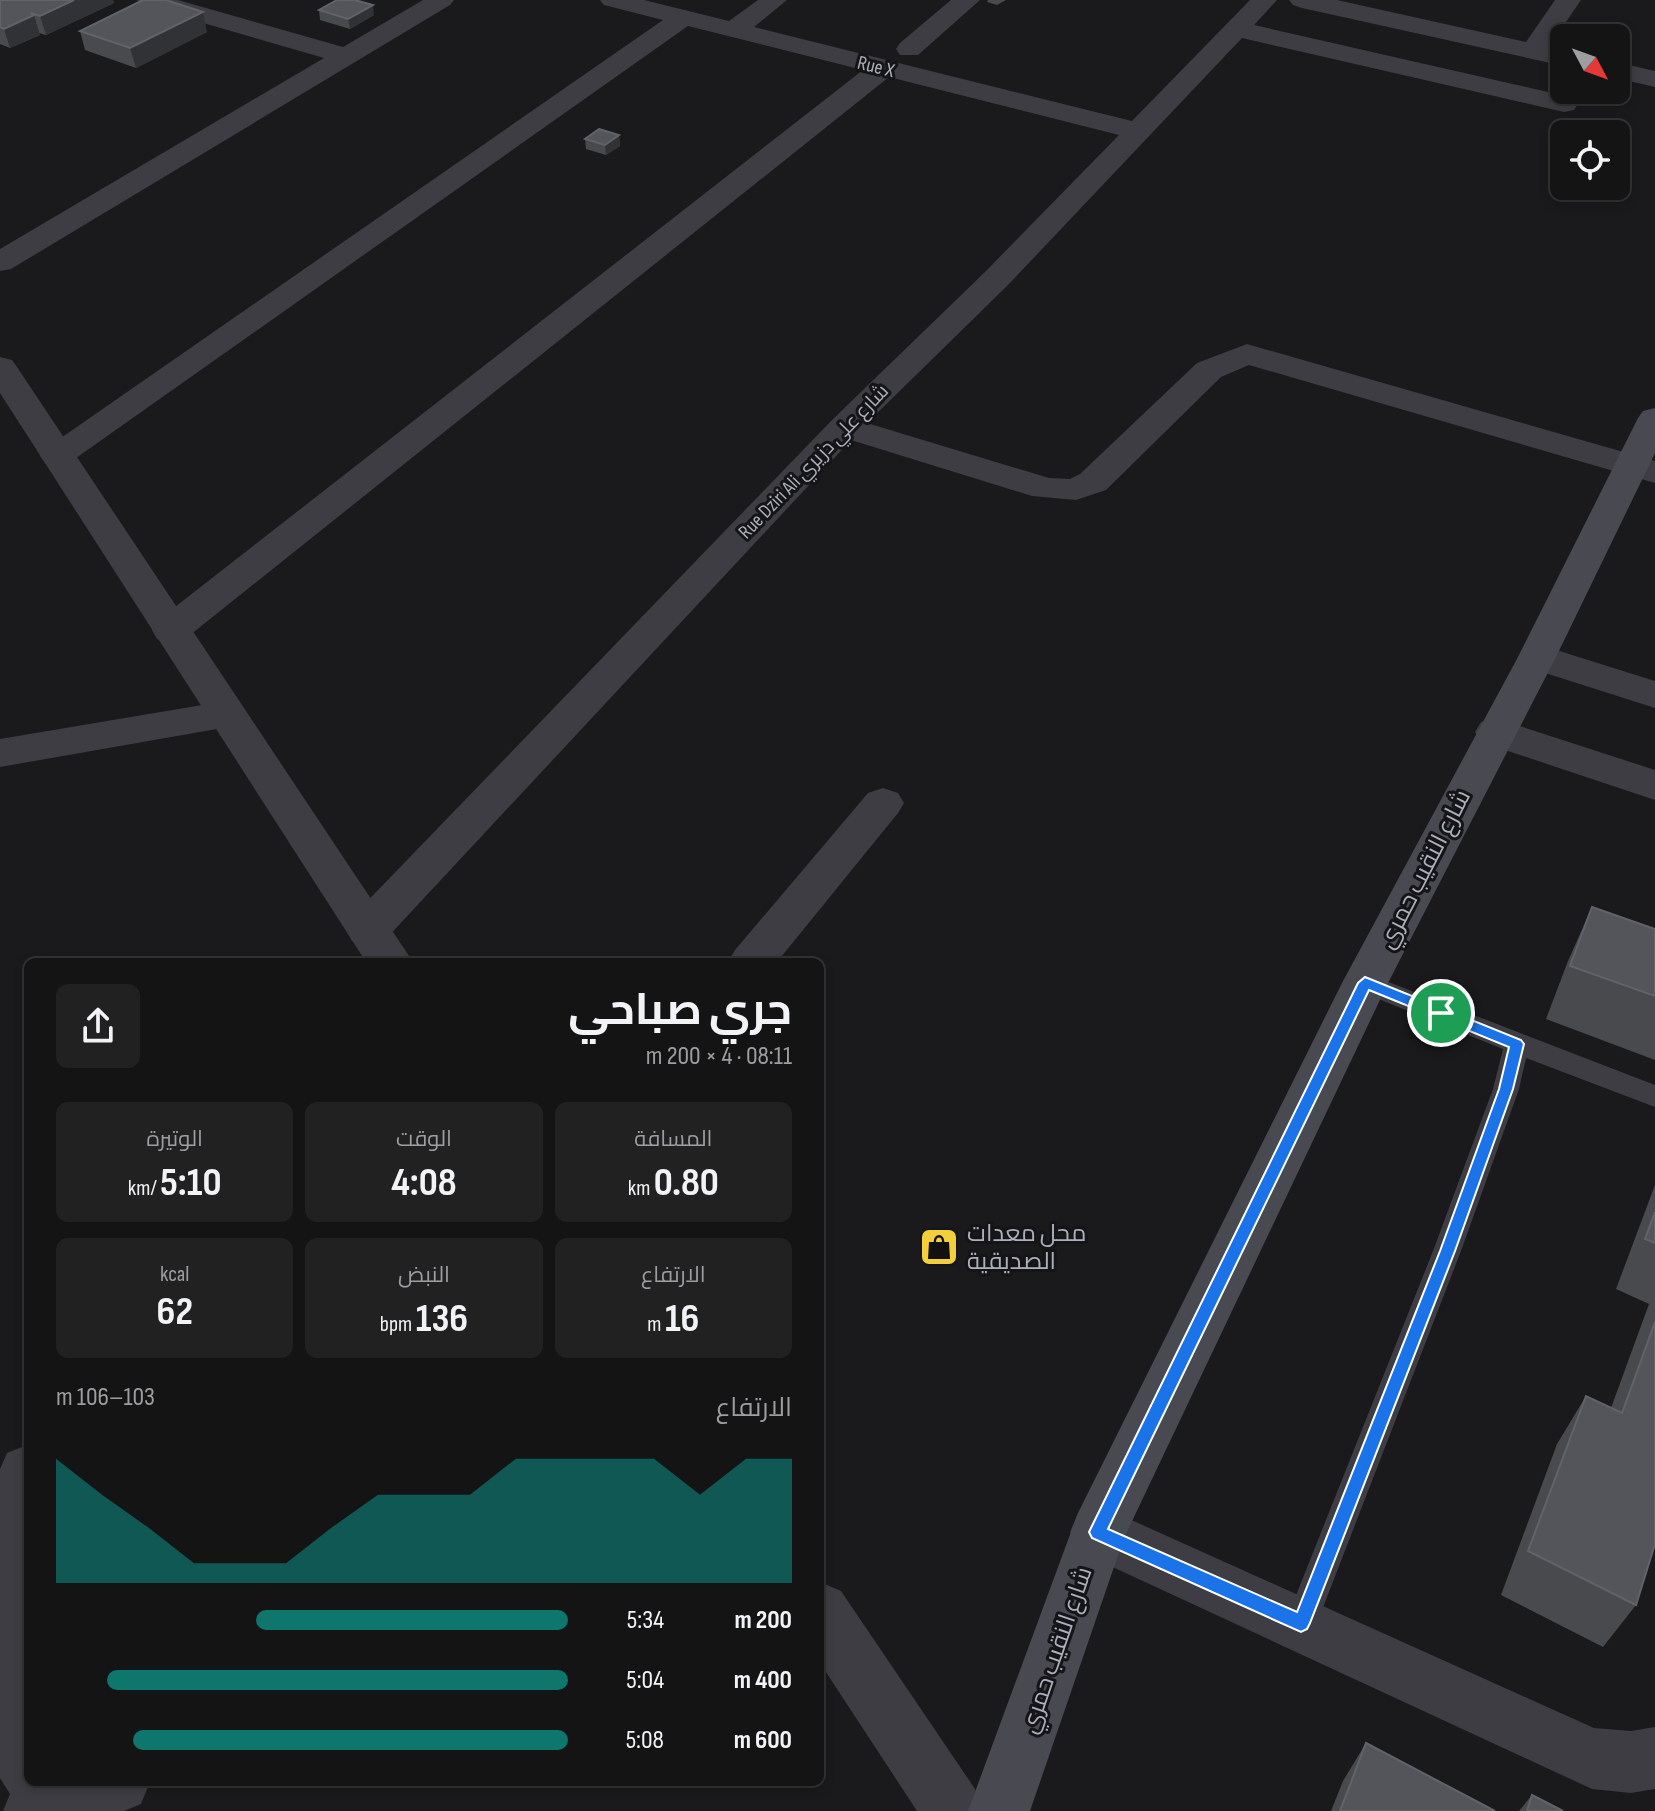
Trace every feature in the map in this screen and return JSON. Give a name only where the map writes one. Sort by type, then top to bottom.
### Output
[{"type":"main road","name":"شارع النقيب حمري","points":[[999,1811],[1098,1532],[1365,983],[1495,732],[1642,468],[1655,418]]},
{"type":"street","points":[[150,0],[348,57]]},
{"type":"street","points":[[0,262],[441,0]]},
{"type":"street","name":"Rue X","points":[[613,0],[733,30],[896,58],[1138,131]]},
{"type":"street","points":[[733,30],[774,0]]},
{"type":"street","points":[[171,630],[967,0]]},
{"type":"street","name":"Rue Dziri Ali شارع علي دزيري","points":[[368,929],[844,427],[996,279],[1264,0]]},
{"type":"street","points":[[1302,0],[1550,55]]},
{"type":"street","points":[[1533,51],[1568,0]]},
{"type":"street","points":[[57,456],[683,18]]},
{"type":"street","points":[[1236,29],[1550,101]]},
{"type":"street","points":[[1630,73],[1655,79]]},
{"type":"street","points":[[844,427],[1045,488],[1082,489],[1093,482],[1209,370],[1247,354],[1642,468]]},
{"type":"street","points":[[0,367],[387,958]]},
{"type":"street","points":[[1537,657],[1655,695]]},
{"type":"street","points":[[0,753],[226,715]]},
{"type":"street","points":[[1495,732],[1655,785]]},
{"type":"street","points":[[754,958],[883,803]]},
{"type":"street","points":[[0,1478],[24,1472]]},
{"type":"street","points":[[1098,1532],[1592,1758],[1631,1762],[1655,1758]]},
{"type":"street","points":[[824,1617],[953,1811]]},
{"type":"street","points":[[28,1786],[28,1811]]},
{"type":"street","points":[[34,1811],[107,1786]]},
{"type":"lane","points":[[1365,983],[1655,1096]]},
{"type":"lane","points":[[1301,1623],[1447,1251],[1506,1089],[1517,1044]]},
{"type":"building","points":[[0,0],[74,0],[40,16],[31,13],[34,15],[4,29],[0,27]]},
{"type":"building","points":[[143,0],[166,0],[203,12],[130,48],[80,31]]},
{"type":"building","points":[[337,0],[355,0],[373,5],[348,19],[319,10]]},
{"type":"building","points":[[599,129],[619,135],[605,145],[585,139]]},
{"type":"building","points":[[1592,907],[1655,929],[1655,996],[1570,966]]},
{"type":"building","points":[[1655,1212],[1655,1243],[1645,1239]]},
{"type":"building","points":[[1655,1322],[1655,1544],[1636,1605],[1528,1551],[1586,1396],[1622,1413]]},
{"type":"building","points":[[1366,1743],[1495,1811],[1340,1811]]},
{"type":"building","points":[[1532,1795],[1563,1811],[1527,1811]]},
{"type":"place","name":"محل معدات الصديقية","points":[[939,1247]]},
{"type":"route","points":[[1365,983],[1441,1013],[1517,1044],[1506,1089],[1447,1251],[1301,1623],[1098,1532],[1365,983]]}]
